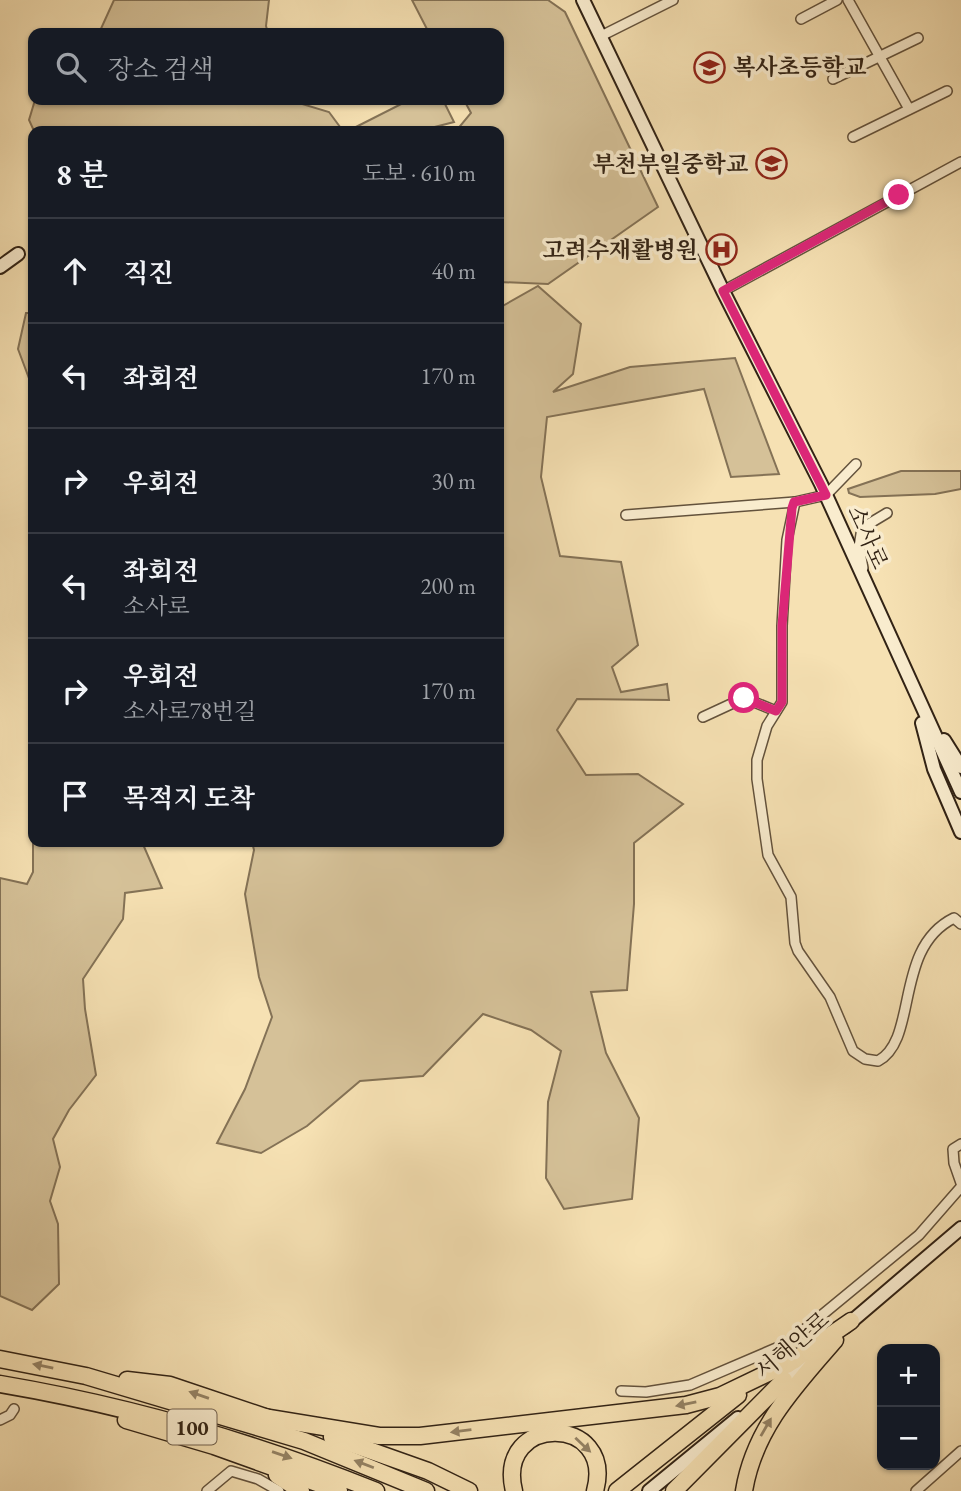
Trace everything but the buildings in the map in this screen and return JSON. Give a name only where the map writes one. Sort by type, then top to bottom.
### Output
[{"type":"highway","points":[[617,1491],[720,1408],[851,1321]]},
{"type":"highway","points":[[744,1491],[752,1457],[779,1406],[851,1321]]},
{"type":"highway","name":"100","points":[[0,1359],[86,1376],[304,1441],[426,1491]]},
{"type":"highway","points":[[263,1416],[379,1436],[420,1436],[686,1405],[719,1396],[794,1360]]},
{"type":"highway","points":[[86,1376],[170,1385],[363,1446],[428,1471],[469,1491]]},
{"type":"highway","points":[[674,1491],[784,1380]]},
{"type":"highway","points":[[1,1385],[214,1446],[340,1491]]},
{"type":"highway","name":"100","points":[[1,1385],[100,1402],[217,1434],[376,1491]]},
{"type":"highway","points":[[514,1491],[512,1470],[517,1452],[525,1442],[537,1436],[561,1432],[579,1438],[596,1458],[598,1470],[595,1491]]},
{"type":"highway","points":[[214,1446],[282,1478],[301,1491]]},
{"type":"street","name":"소사로","points":[[583,0],[723,291],[826,495],[961,792]]},
{"type":"street","points":[[601,36],[673,0]]},
{"type":"street","points":[[801,19],[837,0]]},
{"type":"street","points":[[848,0],[909,109]]},
{"type":"street","points":[[834,79],[918,38]]},
{"type":"street","points":[[853,136],[947,91]]},
{"type":"street","points":[[723,291],[961,162]]},
{"type":"street","points":[[0,267],[18,254]]},
{"type":"street","points":[[626,515],[794,502],[826,495],[856,464]]},
{"type":"street","points":[[794,502],[787,540],[782,626],[782,699],[764,733],[757,760],[757,779],[768,855],[791,897],[798,951],[826,990],[838,1012],[849,1044],[859,1056],[878,1060],[889,1052],[900,1023],[910,978],[924,946],[937,926],[954,918],[961,924]]},
{"type":"street","points":[[866,583],[859,547],[860,534],[866,524],[887,513]]},
{"type":"street","points":[[914,692],[961,767]]},
{"type":"street","points":[[914,692],[934,769],[961,832]]},
{"type":"street","points":[[703,717],[744,698],[776,711]]},
{"type":"street","points":[[621,1391],[646,1392],[690,1385],[788,1343],[919,1235],[961,1185],[953,1149],[961,1144]]},
{"type":"street","name":"서해안로","points":[[649,1491],[784,1380],[961,1228]]},
{"type":"street","points":[[0,1420],[10,1415],[14,1409]]},
{"type":"street","points":[[916,1491],[961,1451]]},
{"type":"street","points":[[206,1491],[231,1471],[258,1479],[279,1491]]},
{"type":"shaded area","points":[[114,0],[269,0],[267,28],[101,28]]},
{"type":"shaded area","points":[[412,0],[548,0],[565,12],[658,207],[548,284],[504,282],[504,126],[460,126],[471,113],[467,105],[504,105],[504,28],[426,28]]},
{"type":"shaded area","points":[[34,105],[306,105],[329,112],[339,126],[32,126],[29,120]]},
{"type":"shaded area","points":[[399,105],[446,105],[454,122],[438,126],[358,126]]},
{"type":"shaded area","points":[[538,286],[581,324],[573,374],[553,392],[630,367],[735,358],[779,474],[731,477],[704,389],[547,417],[541,477],[560,556],[621,562],[638,645],[612,667],[621,692],[667,684],[669,700],[577,699],[557,730],[586,775],[638,774],[683,804],[634,843],[634,904],[627,990],[591,992],[606,1053],[639,1118],[632,1199],[564,1209],[546,1178],[548,1102],[561,1051],[531,1030],[483,1014],[423,1076],[360,1081],[307,1126],[261,1153],[217,1143],[245,1089],[272,1017],[259,977],[245,894],[253,847],[504,847],[504,305]]},
{"type":"shaded area","points":[[26,313],[28,313],[28,376],[18,349]]},
{"type":"shaded area","points":[[901,471],[961,471],[961,489],[935,494],[860,497],[849,493],[848,489]]},
{"type":"shaded area","points":[[33,847],[144,847],[162,888],[125,893],[123,919],[83,979],[96,1075],[69,1110],[53,1139],[60,1167],[50,1201],[58,1224],[59,1284],[32,1310],[0,1296],[0,878],[27,884],[33,872]]},
{"type":"place","name":"복사초등학교","points":[[710,67]]},
{"type":"place","name":"부천부일중학교","points":[[771,164]]},
{"type":"place","name":"고려수재활병원","points":[[721,250]]},
{"type":"route","points":[[744,698],[776,711],[782,702],[782,626],[787,540],[792,508],[794,502],[826,495],[723,291],[899,195]]}]
